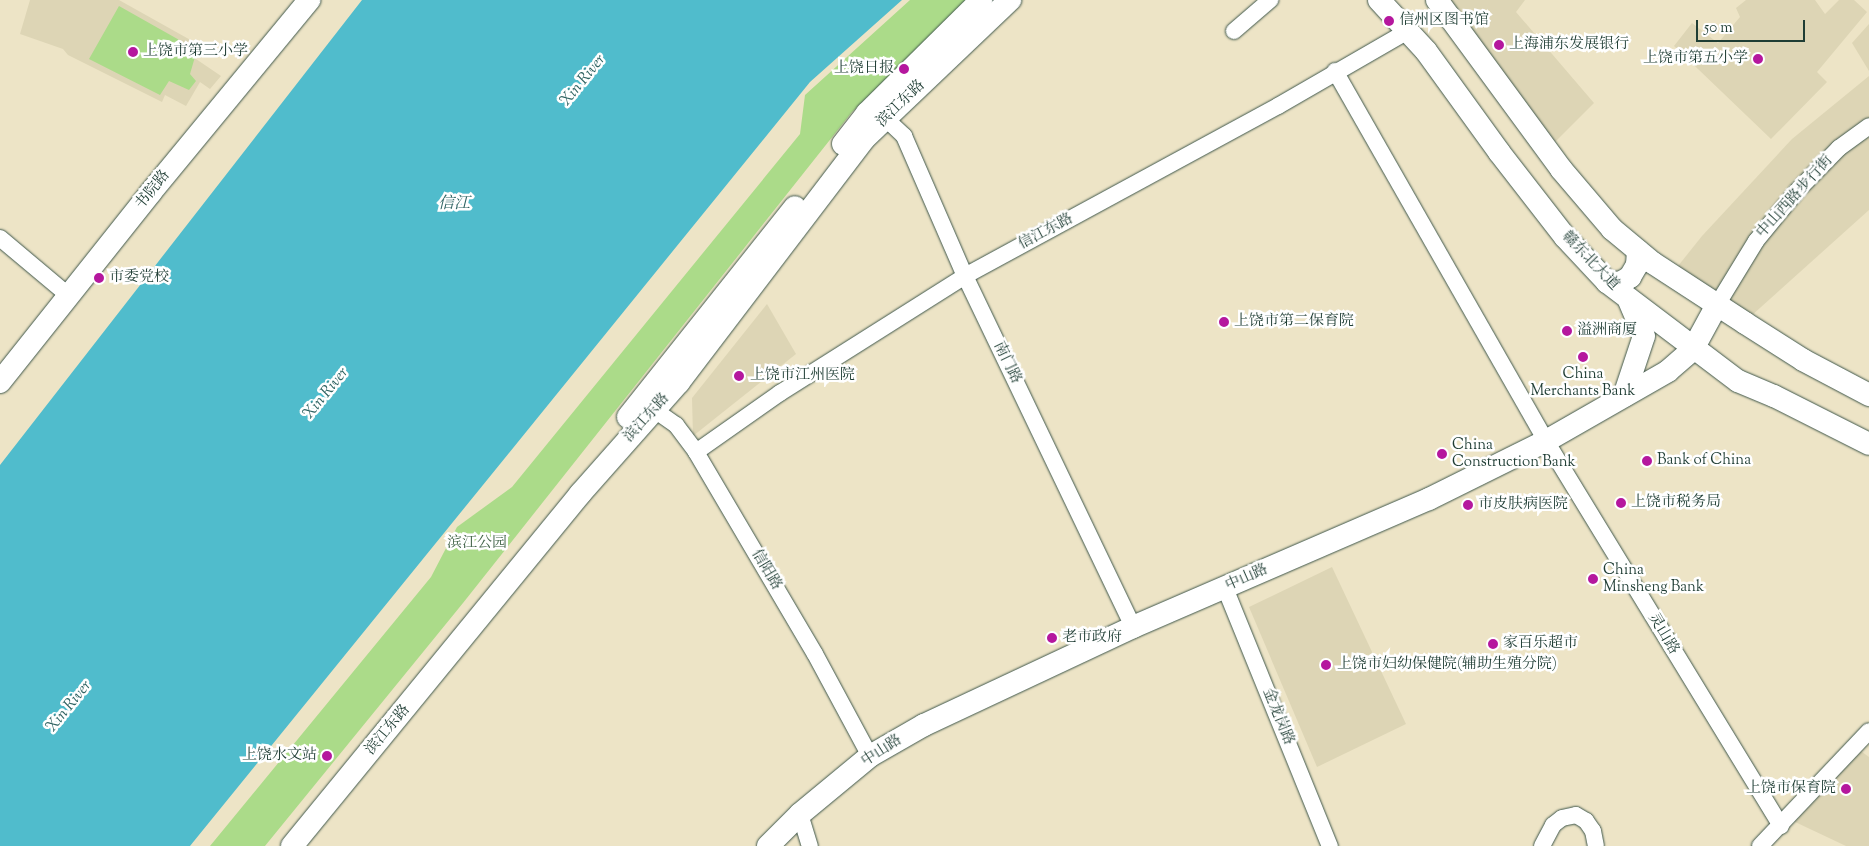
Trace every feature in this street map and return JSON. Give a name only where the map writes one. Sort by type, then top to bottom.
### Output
[{"type":"main road","name":"书院路","points":[[0,382],[309,0]]},
{"type":"main road","name":"滨江东路","points":[[275,846],[648,405],[679,382],[864,140],[878,114],[980,0]]},
{"type":"main road","name":"滨江东路","points":[[878,114],[1010,0]]},
{"type":"main road","name":"赣东北大道","points":[[1379,0],[1432,58],[1499,152],[1565,237],[1607,282],[1738,380],[1869,444]]},
{"type":"main road","points":[[1438,0],[1561,170],[1612,229],[1638,251],[1717,304],[1804,360],[1869,395]]},
{"type":"main road","points":[[1607,282],[1620,284],[1630,276],[1637,265],[1638,251]]},
{"type":"main road","points":[[1624,396],[1644,336],[1629,300]]},
{"type":"main road","name":"中山路","points":[[768,846],[800,814],[870,756],[924,725],[1134,627],[1429,498],[1546,441],[1668,370],[1693,348],[1717,304]]},
{"type":"main road","name":"滨江东路","points":[[292,846],[580,494],[648,405]]},
{"type":"street","points":[[1234,31],[1270,0]]},
{"type":"street","name":"信江东路","points":[[696,452],[780,393],[965,276],[1152,175],[1408,31]]},
{"type":"street","name":"灵山路","points":[[1336,71],[1546,441],[1780,826]]},
{"type":"street","name":"南门路","points":[[878,114],[904,136],[965,276],[1134,627]]},
{"type":"street","name":"中山西路步行街","points":[[1717,304],[1756,241],[1797,191],[1839,148],[1869,126]]},
{"type":"street","points":[[0,238],[69,296]]},
{"type":"street","name":"信阳路","points":[[648,405],[676,425],[696,452],[815,654],[870,756]]},
{"type":"street","name":"金龙岗路","points":[[1225,588],[1330,846]]},
{"type":"street","points":[[1760,846],[1869,731]]},
{"type":"street","points":[[800,814],[810,846]]},
{"type":"street","points":[[1542,846],[1553,825],[1562,818],[1576,815],[1586,821],[1593,831],[1596,846]]},
{"type":"shaded area","name":"上饶市第三小学","points":[[30,0],[119,0],[203,47],[196,59],[221,76],[210,89],[200,82],[186,106],[165,95],[162,102],[68,55],[63,49],[20,34]]},
{"type":"shaded area","points":[[1444,0],[1525,0],[1516,12],[1594,103],[1554,143]]},
{"type":"shaded area","name":"上饶市第五小学","points":[[1746,0],[1815,0],[1825,14],[1839,0],[1854,0],[1867,12],[1817,72],[1827,82],[1771,139],[1674,46],[1692,23],[1718,43],[1740,17],[1736,8]]},
{"type":"shaded area","points":[[1869,24],[1869,71],[1852,43]]},
{"type":"shaded area","points":[[1869,76],[1869,210],[1751,316],[1678,266],[1702,236],[1792,139]]},
{"type":"shaded area","name":"上饶市江州医院","points":[[767,304],[796,354],[693,436],[692,398]]},
{"type":"shaded area","name":"上饶市妇幼保健院(辅助生殖分院)","points":[[1332,567],[1406,724],[1317,767],[1249,607]]},
{"type":"shaded area","name":"上饶市保育院","points":[[1858,749],[1869,757],[1869,846],[1846,846],[1793,821]]},
{"type":"green space","name":"滨江公园","points":[[910,0],[968,0],[852,112],[463,603],[265,846],[210,846],[431,577],[457,527],[512,487],[800,134],[805,95]]},
{"type":"green space","points":[[119,6],[197,50],[190,74],[196,81],[189,90],[169,81],[160,95],[89,59]]},
{"type":"water","name":"信江","points":[[362,0],[902,0],[810,82],[190,846],[0,846],[0,465]]},
{"type":"place","name":"信州区图书馆","points":[[1389,21]]},
{"type":"place","name":"上海浦东发展银行","points":[[1499,45]]},
{"type":"place","name":"上饶市第三小学","points":[[133,52]]},
{"type":"place","name":"上饶市第五小学","points":[[1758,59]]},
{"type":"place","name":"上饶日报","points":[[904,69]]},
{"type":"place","name":"市委党校","points":[[99,278]]},
{"type":"place","name":"上饶市第二保育院","points":[[1224,322]]},
{"type":"place","name":"溢洲商厦","points":[[1567,331]]},
{"type":"place","name":"China Merchants Bank","points":[[1583,357]]},
{"type":"place","name":"上饶市江州医院","points":[[739,376]]},
{"type":"place","name":"China Construction Bank","points":[[1442,454]]},
{"type":"place","name":"Bank of China","points":[[1647,461]]},
{"type":"place","name":"上饶市税务局","points":[[1621,503]]},
{"type":"place","name":"市皮肤病医院","points":[[1468,505]]},
{"type":"place","name":"China Minsheng Bank","points":[[1593,579]]},
{"type":"place","name":"老市政府","points":[[1052,638]]},
{"type":"place","name":"家百乐超市","points":[[1493,644]]},
{"type":"place","name":"上饶市妇幼保健院(辅助生殖分院)","points":[[1326,665]]},
{"type":"place","name":"上饶水文站","points":[[327,756]]},
{"type":"place","name":"上饶市保育院","points":[[1846,789]]},
{"type":"water label","name":"Xin River","points":[[584,81]]},
{"type":"water label","name":"Xin River","points":[[327,394]]},
{"type":"water label","name":"Xin River","points":[[70,707]]}]
